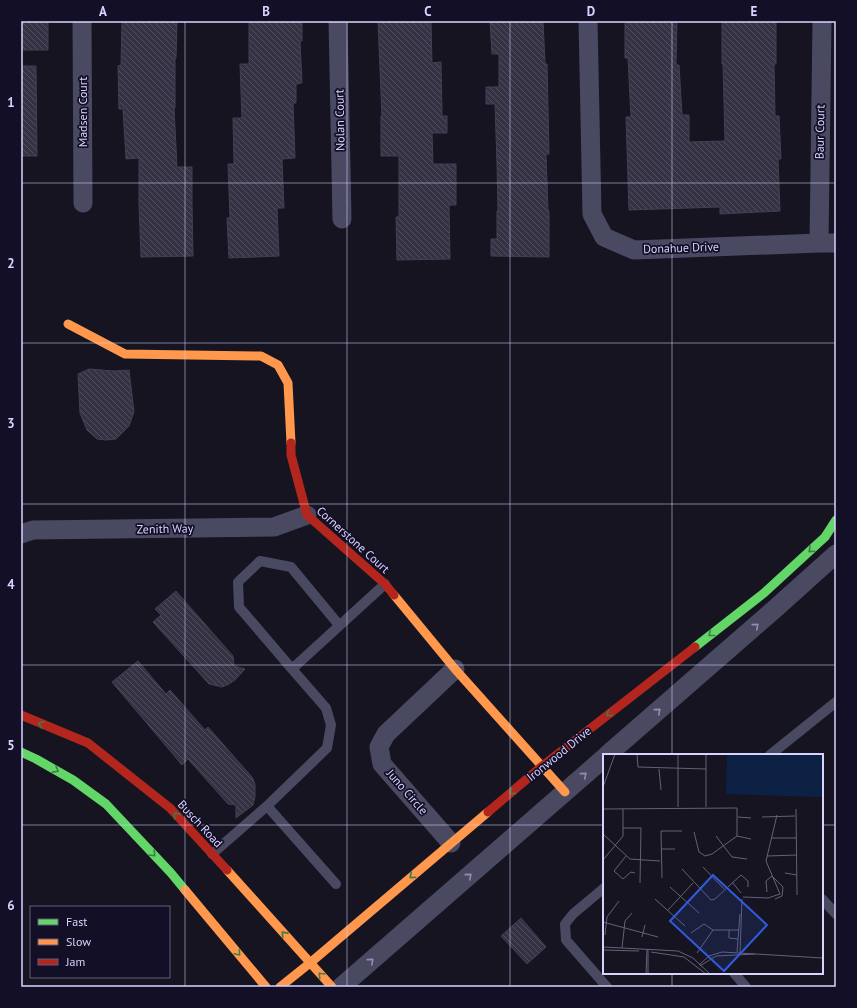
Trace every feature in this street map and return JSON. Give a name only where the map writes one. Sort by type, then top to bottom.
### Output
[{"type":"street","name":"Madsen Court","points":[[82,21],[84,203]]},
{"type":"street","name":"Nolan Court","points":[[338,21],[342,219]]},
{"type":"street","name":"Donahue Drive","points":[[588,21],[592,214],[604,237],[634,250],[828,243]]},
{"type":"street","name":"Baur Court","points":[[822,21],[828,243]]},
{"type":"street","name":"Cornerstone Court","points":[[68,324],[125,354],[261,356],[278,365],[288,382],[291,455],[307,516],[384,584],[455,669],[541,767],[565,792]]},
{"type":"street","name":"Zenith Way","points":[[21,534],[33,530],[51,531],[274,527],[307,516]]},
{"type":"street","name":"Ironwood Drive","points":[[280,987],[541,767],[764,592],[825,537],[836,520]]},
{"type":"street","points":[[608,754],[777,608],[836,554]]},
{"type":"street","name":"Juno Circle","points":[[451,844],[382,764],[379,747],[386,734],[455,669]]},
{"type":"street","name":"Busch Road","points":[[21,715],[88,743],[170,808],[332,987]]},
{"type":"street","points":[[21,752],[36,758],[73,780],[106,804],[171,873],[266,987]]},
{"type":"street","points":[[341,987],[603,759]]},
{"type":"lane","points":[[212,854],[267,806],[327,748],[331,725],[326,708],[239,607],[238,582],[260,561],[291,567],[339,625]]},
{"type":"lane","points":[[292,669],[384,584]]},
{"type":"lane","points":[[771,754],[835,706]]},
{"type":"lane","points":[[267,806],[336,884]]},
{"type":"lane","points":[[603,889],[572,914],[565,924],[566,940],[607,987]]},
{"type":"lane","points":[[823,900],[836,914]]},
{"type":"lane","points":[[735,974],[746,987]]},
{"type":"building","points":[[21,21],[48,21],[48,50],[21,50]]},
{"type":"building","points":[[122,21],[177,21],[174,108],[177,167],[192,167],[193,256],[141,257],[139,158],[126,159],[123,109],[119,109],[118,66],[121,65]]},
{"type":"building","points":[[249,21],[302,21],[302,41],[300,41],[302,83],[296,84],[296,103],[293,103],[295,158],[282,159],[284,208],[277,208],[279,256],[229,258],[227,218],[230,218],[228,164],[234,164],[233,118],[242,118],[240,64],[249,64]]},
{"type":"building","points":[[378,21],[431,21],[432,63],[441,62],[442,116],[447,116],[447,133],[432,133],[433,164],[456,164],[456,205],[449,205],[450,259],[397,260],[396,217],[399,217],[399,156],[381,156],[382,116]]},
{"type":"building","points":[[490,21],[543,21],[545,64],[547,64],[549,154],[546,154],[549,211],[549,257],[491,256],[491,239],[497,239],[497,164],[495,104],[486,104],[486,87],[499,87],[499,54],[492,54]]},
{"type":"building","points":[[625,21],[677,21],[676,65],[679,65],[682,115],[689,115],[689,142],[725,141],[722,21],[776,21],[776,64],[774,64],[775,116],[779,116],[781,159],[778,159],[780,211],[720,214],[720,207],[629,210],[626,117],[631,117],[628,58],[625,58]]},
{"type":"building","points":[[21,66],[36,66],[37,156],[21,156]]},
{"type":"building","points":[[89,369],[114,371],[129,370],[134,412],[129,426],[116,439],[97,439],[87,430],[80,413],[78,374]]},
{"type":"building","points":[[176,591],[233,656],[234,666],[245,669],[229,684],[222,687],[209,684],[153,622],[161,615],[155,609]]},
{"type":"building","points":[[138,661],[166,694],[170,690],[205,730],[208,727],[252,777],[255,784],[255,797],[253,805],[236,818],[236,805],[228,804],[188,759],[182,765],[112,682]]},
{"type":"building","points":[[521,918],[546,947],[527,964],[501,936]]},
{"type":"traffic: fast","points":[[695,647],[764,593],[825,537],[836,520]]},
{"type":"traffic: fast","points":[[21,752],[73,780],[106,804],[185,890]]},
{"type":"traffic: slow","points":[[68,324],[125,354],[261,356],[278,365],[288,383],[291,443]]},
{"type":"traffic: slow","points":[[394,595],[455,669],[565,792]]},
{"type":"traffic: slow","points":[[280,987],[488,812]]},
{"type":"traffic: slow","points":[[227,870],[332,987]]},
{"type":"traffic: slow","points":[[185,890],[266,987]]},
{"type":"traffic: jam","points":[[291,443],[291,455],[307,515],[385,584],[394,595]]},
{"type":"traffic: jam","points":[[488,812],[541,767],[695,647]]},
{"type":"traffic: jam","points":[[21,715],[88,743],[170,808],[227,870]]}]
